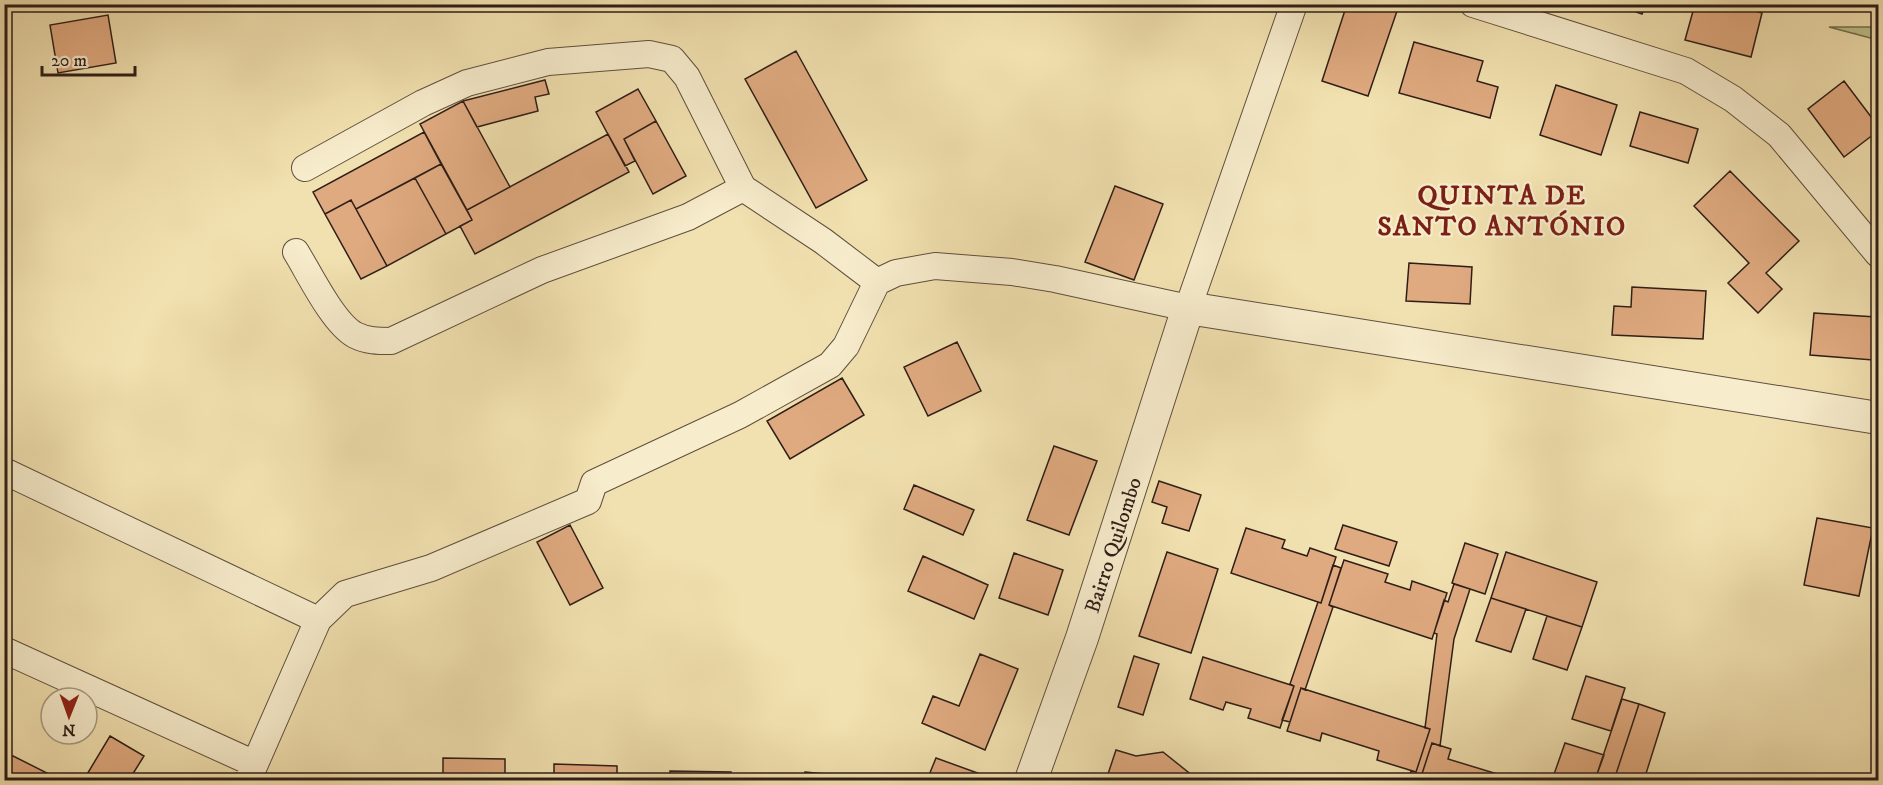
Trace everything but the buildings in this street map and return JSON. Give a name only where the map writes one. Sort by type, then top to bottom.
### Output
[{"type":"street","points":[[1188,308],[1294,4]]},
{"type":"street","points":[[1473,4],[1686,71],[1733,99],[1779,135],[1878,254]]},
{"type":"street","points":[[306,168],[423,103],[466,83],[548,62],[649,54],[672,59],[687,77],[743,188],[823,241],[877,282]]},
{"type":"street","points":[[296,252],[334,314],[353,334],[373,342],[391,341],[542,270],[688,217],[743,188]]},
{"type":"street","points":[[4,650],[252,772],[318,620],[345,594],[431,568],[588,501],[594,483],[740,415],[830,365],[846,346],[877,282],[896,273],[935,266],[1012,272],[1188,308],[1878,418]]},
{"type":"street","name":"Bairro Quilombo","points":[[1031,780],[1082,638],[1188,308]]},
{"type":"street","points":[[4,471],[318,620]]},
{"type":"green space","points":[[1829,27],[1878,27],[1878,40]]},
{"type":"district","name":"QUINTA DE SANTO ANTÓNIO","points":[[1502,210]]}]
